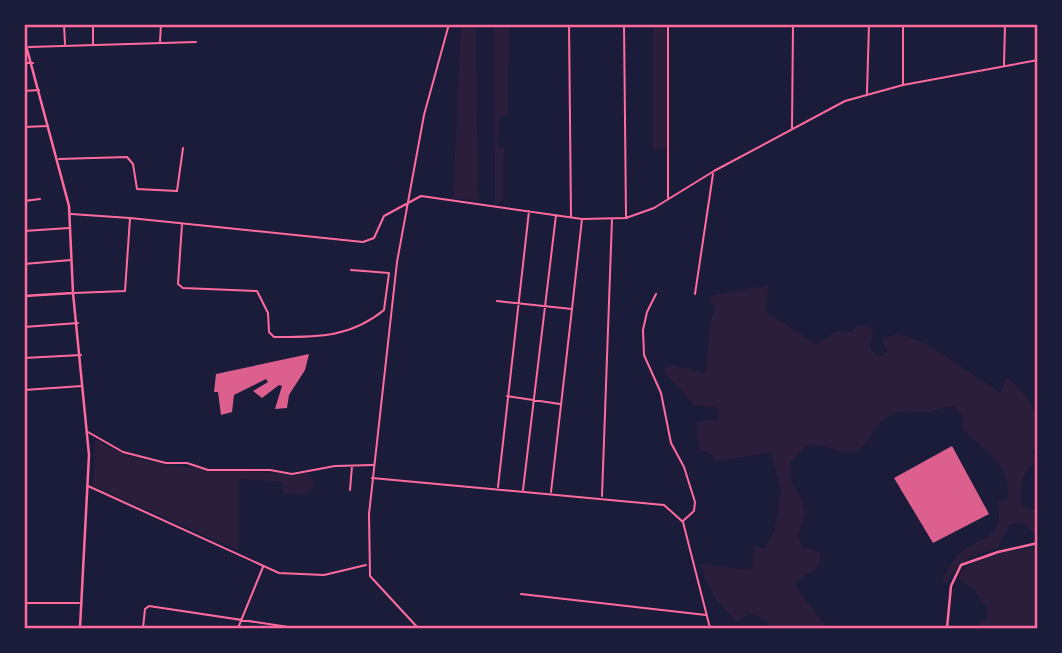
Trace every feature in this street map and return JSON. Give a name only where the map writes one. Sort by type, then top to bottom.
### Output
[{"type":"street","points":[[64,24],[65,46]]},
{"type":"street","points":[[93,24],[93,45]]},
{"type":"street","points":[[160,43],[161,24]]},
{"type":"street","points":[[418,628],[375,585],[367,565],[373,465],[397,262],[424,115],[449,24]]},
{"type":"street","points":[[569,24],[571,217]]},
{"type":"street","points":[[624,24],[626,218]]},
{"type":"street","points":[[668,24],[668,199]]},
{"type":"street","points":[[792,130],[793,24]]},
{"type":"street","points":[[867,94],[869,24]]},
{"type":"street","points":[[903,24],[903,85]]},
{"type":"street","points":[[1004,66],[1005,24]]},
{"type":"street","points":[[24,38],[33,63],[67,196],[73,293],[88,431],[80,628]]},
{"type":"street","points":[[27,47],[196,42]]},
{"type":"street","points":[[68,214],[363,242],[375,236],[382,218],[408,202],[431,197],[582,219],[626,218],[654,208],[829,107],[903,85],[1038,60]]},
{"type":"street","points":[[24,63],[33,63]]},
{"type":"street","points":[[24,91],[39,90]]},
{"type":"street","points":[[24,127],[49,126]]},
{"type":"street","points":[[57,160],[127,157],[133,164],[137,189],[177,191],[183,148]]},
{"type":"street","points":[[695,294],[714,171]]},
{"type":"street","points":[[24,201],[40,200]]},
{"type":"street","points":[[498,489],[529,210]]},
{"type":"street","points":[[523,491],[556,215]]},
{"type":"street","points":[[24,296],[125,291],[130,218]]},
{"type":"street","points":[[551,493],[582,219]]},
{"type":"street","points":[[602,497],[612,219]]},
{"type":"street","points":[[182,223],[178,284],[183,288],[257,291],[268,313],[270,335],[274,337],[339,335],[384,310],[389,273],[351,270]]},
{"type":"street","points":[[24,231],[69,228]]},
{"type":"street","points":[[24,264],[71,260]]},
{"type":"street","points":[[656,295],[647,312],[643,330],[644,355],[661,393],[671,443],[684,467],[695,502],[694,511],[683,522]]},
{"type":"street","points":[[497,300],[572,309]]},
{"type":"street","points":[[24,327],[78,323]]},
{"type":"street","points":[[24,358],[81,355]]},
{"type":"street","points":[[24,390],[83,386]]},
{"type":"street","points":[[507,396],[561,404]]},
{"type":"street","points":[[88,431],[123,452],[166,463],[187,463],[208,470],[270,470],[292,474],[352,465],[373,465]]},
{"type":"street","points":[[350,490],[352,465]]},
{"type":"street","points":[[372,478],[602,497],[664,505],[683,522],[710,628]]},
{"type":"street","points":[[86,485],[263,566],[302,576],[334,574],[367,565]]},
{"type":"street","points":[[947,628],[951,586],[961,565],[998,552],[1038,543]]},
{"type":"street","points":[[238,628],[263,566]]},
{"type":"street","points":[[521,594],[706,615]]},
{"type":"street","points":[[24,603],[80,603]]},
{"type":"street","points":[[143,628],[145,609],[149,606],[295,628]]},
{"type":"shaded area","points":[[461,25],[476,25],[478,201],[453,198]]},
{"type":"shaded area","points":[[494,25],[509,25],[508,116],[499,116],[498,147],[504,147],[503,200],[499,203],[495,203]]},
{"type":"shaded area","points":[[653,25],[666,25],[666,149],[653,149]]},
{"type":"shaded area","points":[[769,285],[765,311],[816,344],[835,332],[852,332],[857,325],[870,326],[873,332],[870,348],[875,354],[881,356],[887,352],[882,338],[899,334],[925,343],[1001,393],[1006,377],[1015,385],[1029,402],[1037,421],[1038,432],[1032,453],[1037,462],[1024,476],[1021,494],[1022,507],[1037,510],[1037,538],[1022,523],[1009,525],[998,548],[968,560],[946,584],[941,580],[957,556],[988,536],[997,525],[998,502],[1007,499],[1005,475],[993,457],[962,427],[964,418],[955,407],[927,413],[894,413],[880,423],[857,451],[844,452],[814,445],[799,453],[790,464],[792,484],[802,500],[805,513],[798,535],[802,547],[820,552],[821,558],[818,567],[796,581],[796,587],[827,628],[773,628],[757,615],[748,614],[737,622],[715,598],[699,564],[752,570],[754,546],[765,548],[774,532],[781,491],[771,453],[715,461],[713,455],[700,450],[696,422],[719,419],[717,407],[695,406],[666,374],[665,367],[674,365],[705,374],[711,319],[716,305],[710,304],[711,296]]},
{"type":"shaded area","points":[[95,439],[116,451],[140,459],[192,468],[294,476],[308,473],[315,485],[306,495],[283,494],[283,482],[238,479],[238,550],[93,486]]},
{"type":"shaded area","points":[[1037,547],[1037,628],[973,628],[985,621],[988,610],[975,590],[960,580],[959,575],[975,562],[985,558]]},
{"type":"building","points":[[309,354],[305,370],[289,395],[287,408],[275,409],[282,386],[279,385],[262,398],[253,391],[268,382],[266,379],[234,395],[232,412],[221,415],[218,392],[214,392],[216,374]]},
{"type":"building","points":[[952,446],[989,514],[933,543],[894,478]]}]
